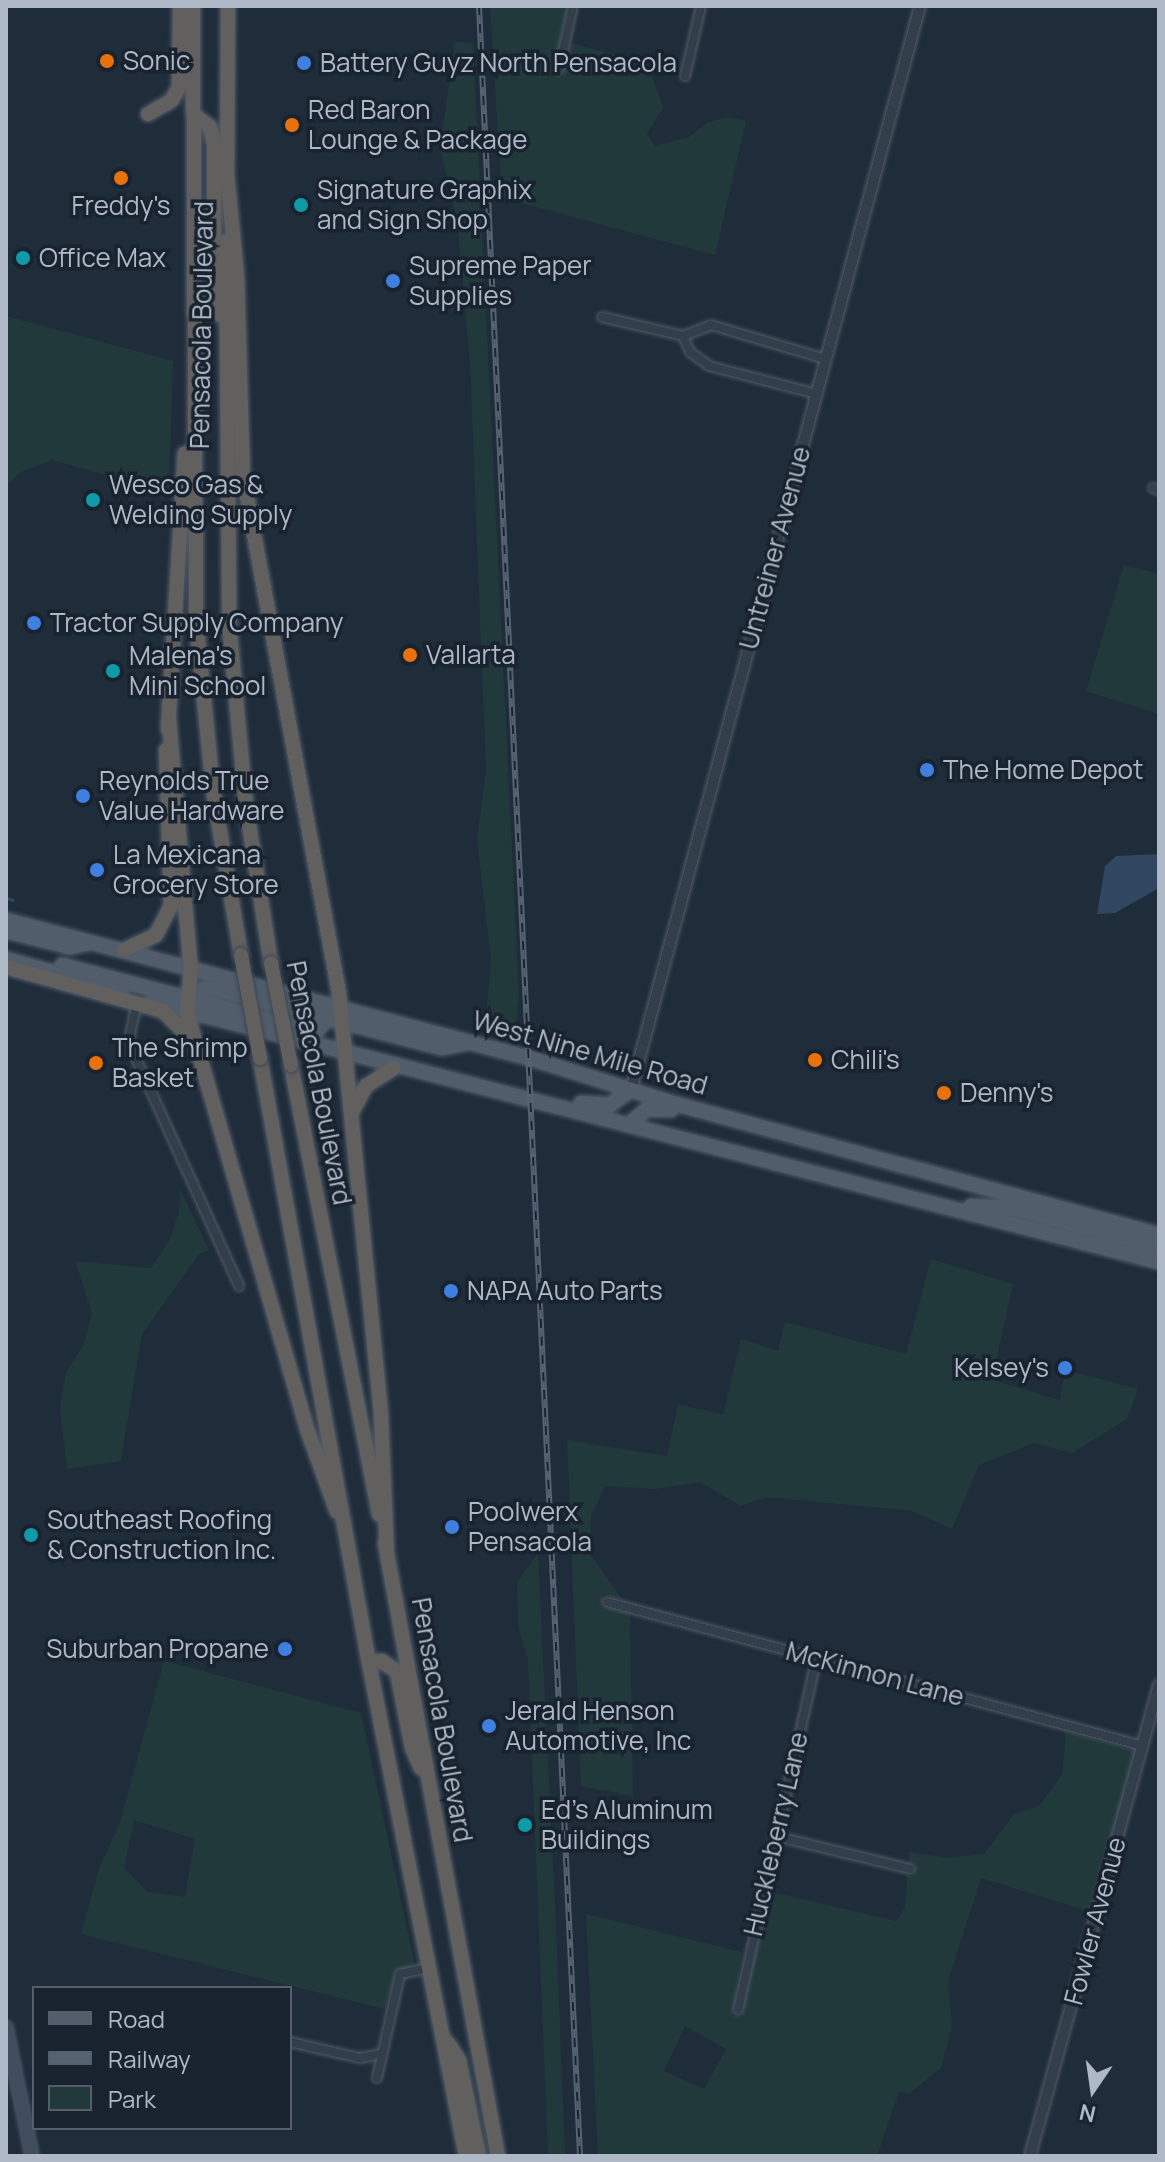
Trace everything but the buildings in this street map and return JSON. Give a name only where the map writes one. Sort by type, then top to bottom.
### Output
[{"type":"highway","points":[[148,114],[172,100],[179,87],[180,6]]},
{"type":"highway","name":"Pensacola Boulevard","points":[[193,6],[192,358],[199,660],[213,790],[369,1663],[466,2156]]},
{"type":"highway","name":"Pensacola Boulevard","points":[[227,11],[225,329],[229,623],[246,806],[271,963],[387,1552],[498,2156]]},
{"type":"highway","points":[[193,114],[210,127],[214,145],[214,293],[225,329]]},
{"type":"highway","points":[[227,174],[237,276],[243,475],[336,1015],[368,1269],[387,1552]]},
{"type":"highway","points":[[124,950],[156,935],[171,906],[162,773],[169,720],[192,358]]},
{"type":"highway","points":[[169,720],[191,969],[190,1004],[194,1042],[307,1429],[348,1542]]},
{"type":"highway","points":[[6,967],[137,1000],[177,1019],[194,1042]]},
{"type":"highway","points":[[349,1126],[352,1104],[374,1080],[394,1068]]},
{"type":"highway","points":[[369,1663],[382,1661],[397,1672],[412,1748],[429,1783]]},
{"type":"highway","points":[[442,2032],[459,2060],[479,2156]]},
{"type":"main road","points":[[6,920],[191,969],[336,1015]]},
{"type":"main road","points":[[6,934],[70,947],[93,942]]},
{"type":"main road","points":[[6,953],[190,1004],[341,1054],[1159,1262]]},
{"type":"main road","points":[[6,959],[137,1000],[190,1004]]},
{"type":"main road","points":[[190,1004],[204,989],[219,990],[336,1015]]},
{"type":"main road","name":"West Nine Mile Road","points":[[336,1015],[442,1048],[471,1042],[767,1129],[1159,1235]]},
{"type":"main road","points":[[541,1103],[565,1099],[610,1105],[631,1090]]},
{"type":"main road","points":[[628,1125],[638,1113],[656,1108],[750,1133],[767,1129]]},
{"type":"main road","points":[[939,1204],[1016,1209],[1159,1247]]},
{"type":"main road","points":[[6,2027],[32,2156]]},
{"type":"street","points":[[559,70],[573,6]]},
{"type":"street","points":[[685,76],[701,6]]},
{"type":"street","name":"Untreiner Avenue","points":[[631,1090],[920,6]]},
{"type":"street","points":[[602,317],[683,336],[711,325],[826,359]]},
{"type":"street","points":[[683,336],[690,352],[709,366],[817,394]]},
{"type":"street","points":[[137,1000],[130,1036],[134,1054],[239,1286]]},
{"type":"street","name":"McKinnon Lane","points":[[607,1602],[1143,1746]]},
{"type":"street","name":"Huckleberry Lane","points":[[738,2010],[817,1658]]},
{"type":"street","name":"Fowler Avenue","points":[[1030,2156],[1159,1685]]},
{"type":"street","points":[[775,1836],[910,1869]]},
{"type":"street","points":[[377,2078],[400,1974],[429,1968]]},
{"type":"street","points":[[292,2042],[360,2058],[381,2054]]},
{"type":"green space","points":[[490,6],[567,6],[553,75],[563,77],[571,43],[647,63],[663,107],[647,134],[655,146],[689,137],[708,122],[728,117],[746,121],[715,255],[502,198]]},
{"type":"green space","points":[[455,42],[473,43],[519,997],[514,1041],[494,1035],[486,1017],[491,960],[477,839],[486,771],[470,363],[457,220],[440,148]]},
{"type":"green space","points":[[6,316],[173,361],[169,493],[52,460],[19,473],[6,486]]},
{"type":"green space","points":[[1124,565],[1159,574],[1159,714],[1086,691]]},
{"type":"green space","points":[[180,1189],[209,1250],[199,1254],[142,1334],[121,1461],[67,1469],[60,1409],[66,1372],[83,1346],[92,1313],[75,1261],[151,1268],[169,1241],[179,1212]]},
{"type":"green space","points":[[931,1259],[1013,1284],[992,1380],[1060,1400],[1065,1370],[1138,1389],[1127,1419],[1072,1453],[1034,1443],[979,1465],[952,1529],[912,1511],[765,1497],[741,1506],[700,1482],[655,1489],[605,1486],[591,1516],[590,1554],[622,1599],[603,1594],[600,1606],[630,1614],[633,1796],[581,1786],[567,1440],[667,1456],[678,1404],[723,1415],[741,1339],[778,1351],[785,1322],[906,1354]]},
{"type":"green space","points":[[538,1553],[565,2156],[548,2156],[528,1659],[518,1626],[517,1582]]},
{"type":"green space","points":[[164,1661],[361,1713],[415,1965],[395,1974],[385,2009],[81,1934],[99,1869],[120,1822]],"holes":[[[134,1820],[195,1839],[185,1897],[148,1892],[124,1868]]]},
{"type":"green space","points":[[1066,1732],[1136,1751],[1092,1912],[981,1878],[948,1981],[952,2025],[941,2068],[910,2093],[899,2092],[877,2156],[598,2156],[586,1914],[742,1952],[732,2015],[742,2017],[768,1891],[896,1921],[905,1908],[907,1875],[913,1876],[916,1865],[908,1862],[909,1852],[947,1858],[984,1854],[1014,1814],[1039,1806],[1062,1775]],"holes":[[[685,2026],[726,2049],[704,2089],[664,2071]]]},
{"type":"water","points":[[1159,854],[1159,888],[1115,913],[1097,914],[1105,866],[1116,856]]},
{"type":"waterway","points":[[6,898],[13,900]]},
{"type":"railway","points":[[479,6],[580,2156]]},
{"type":"place","name":"Sonic","points":[[107,61]]},
{"type":"place","name":"Battery Guyz North Pensacola","points":[[304,63]]},
{"type":"place","name":"Red Baron Lounge & Package","points":[[292,125]]},
{"type":"place","name":"Freddy's","points":[[121,178]]},
{"type":"place","name":"Signature Graphix and Sign Shop","points":[[301,205]]},
{"type":"place","name":"Office Max","points":[[23,258]]},
{"type":"place","name":"Supreme Paper Supplies","points":[[393,281]]},
{"type":"place","name":"Wesco Gas & Welding Supply","points":[[93,500]]},
{"type":"place","name":"Tractor Supply Company","points":[[34,623]]},
{"type":"place","name":"Vallarta","points":[[410,655]]},
{"type":"place","name":"Malena's Mini School","points":[[113,671]]},
{"type":"place","name":"The Home Depot","points":[[927,770]]},
{"type":"place","name":"Reynolds True Value Hardware","points":[[83,796]]},
{"type":"place","name":"La Mexicana Grocery Store","points":[[97,870]]},
{"type":"place","name":"Chili's","points":[[815,1060]]},
{"type":"place","name":"The Shrimp Basket","points":[[96,1063]]},
{"type":"place","name":"Denny's","points":[[944,1093]]},
{"type":"place","name":"NAPA Auto Parts","points":[[451,1291]]},
{"type":"place","name":"Kelsey's","points":[[1065,1368]]},
{"type":"place","name":"Poolwerx Pensacola","points":[[452,1527]]},
{"type":"place","name":"Southeast Roofing & Construction Inc.","points":[[31,1535]]},
{"type":"place","name":"Suburban Propane","points":[[285,1649]]},
{"type":"place","name":"Jerald Henson Automotive, Inc","points":[[489,1726]]},
{"type":"place","name":"Ed's Aluminum Buildings","points":[[525,1825]]}]
